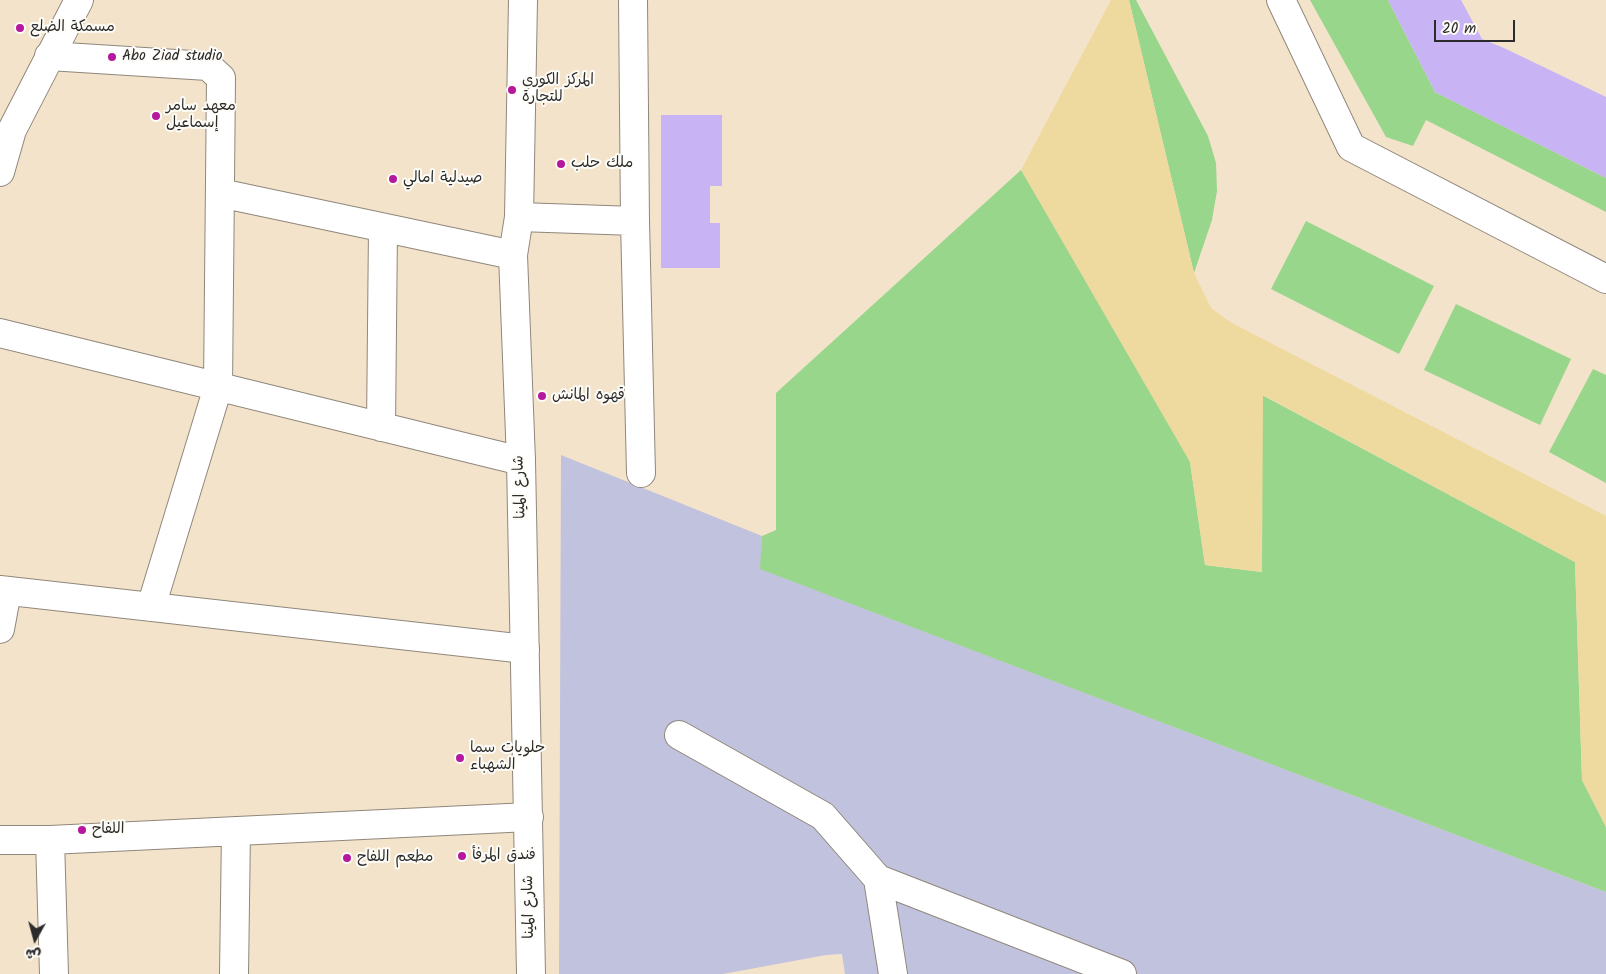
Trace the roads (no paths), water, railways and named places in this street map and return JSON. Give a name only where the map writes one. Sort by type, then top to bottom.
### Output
[{"type":"street","points":[[0,172],[6,129],[79,0]]},
{"type":"street","name":"شارع المينا","points":[[523,0],[519,217],[513,255],[521,460],[531,974]]},
{"type":"street","points":[[633,0],[635,221],[641,473]]},
{"type":"street","points":[[1281,0],[1351,147],[1606,280]]},
{"type":"street","points":[[49,56],[208,66],[220,78],[218,388],[151,608]]},
{"type":"street","points":[[220,193],[513,255]]},
{"type":"street","points":[[519,217],[635,221]]},
{"type":"street","points":[[381,427],[383,228]]},
{"type":"street","points":[[0,333],[218,388],[521,460]]},
{"type":"street","points":[[0,629],[3,591],[525,649]]},
{"type":"street","points":[[679,735],[823,816],[878,879],[1122,974]]},
{"type":"street","points":[[0,840],[50,840],[529,817]]},
{"type":"street","points":[[234,974],[236,831]]},
{"type":"street","points":[[50,840],[54,974]]},
{"type":"street","points":[[878,879],[893,974]]},
{"type":"place","name":"مسمكة الضلع","points":[[20,28]]},
{"type":"place","name":"Abo Ziad studio","points":[[112,57]]},
{"type":"place","name":"المركز الكوري للتجارة","points":[[512,90]]},
{"type":"place","name":"معهد سامر إسماعيل","points":[[156,116]]},
{"type":"place","name":"ملك حلب","points":[[561,164]]},
{"type":"place","name":"صيدلية امالي","points":[[393,179]]},
{"type":"place","name":"قهوه المانش","points":[[542,396]]},
{"type":"place","name":"حلويات سما الشهباء","points":[[460,758]]},
{"type":"place","name":"اللفاح","points":[[82,830]]},
{"type":"place","name":"فندق المرفأ","points":[[462,856]]},
{"type":"place","name":"مطعم اللفاح","points":[[347,858]]}]
